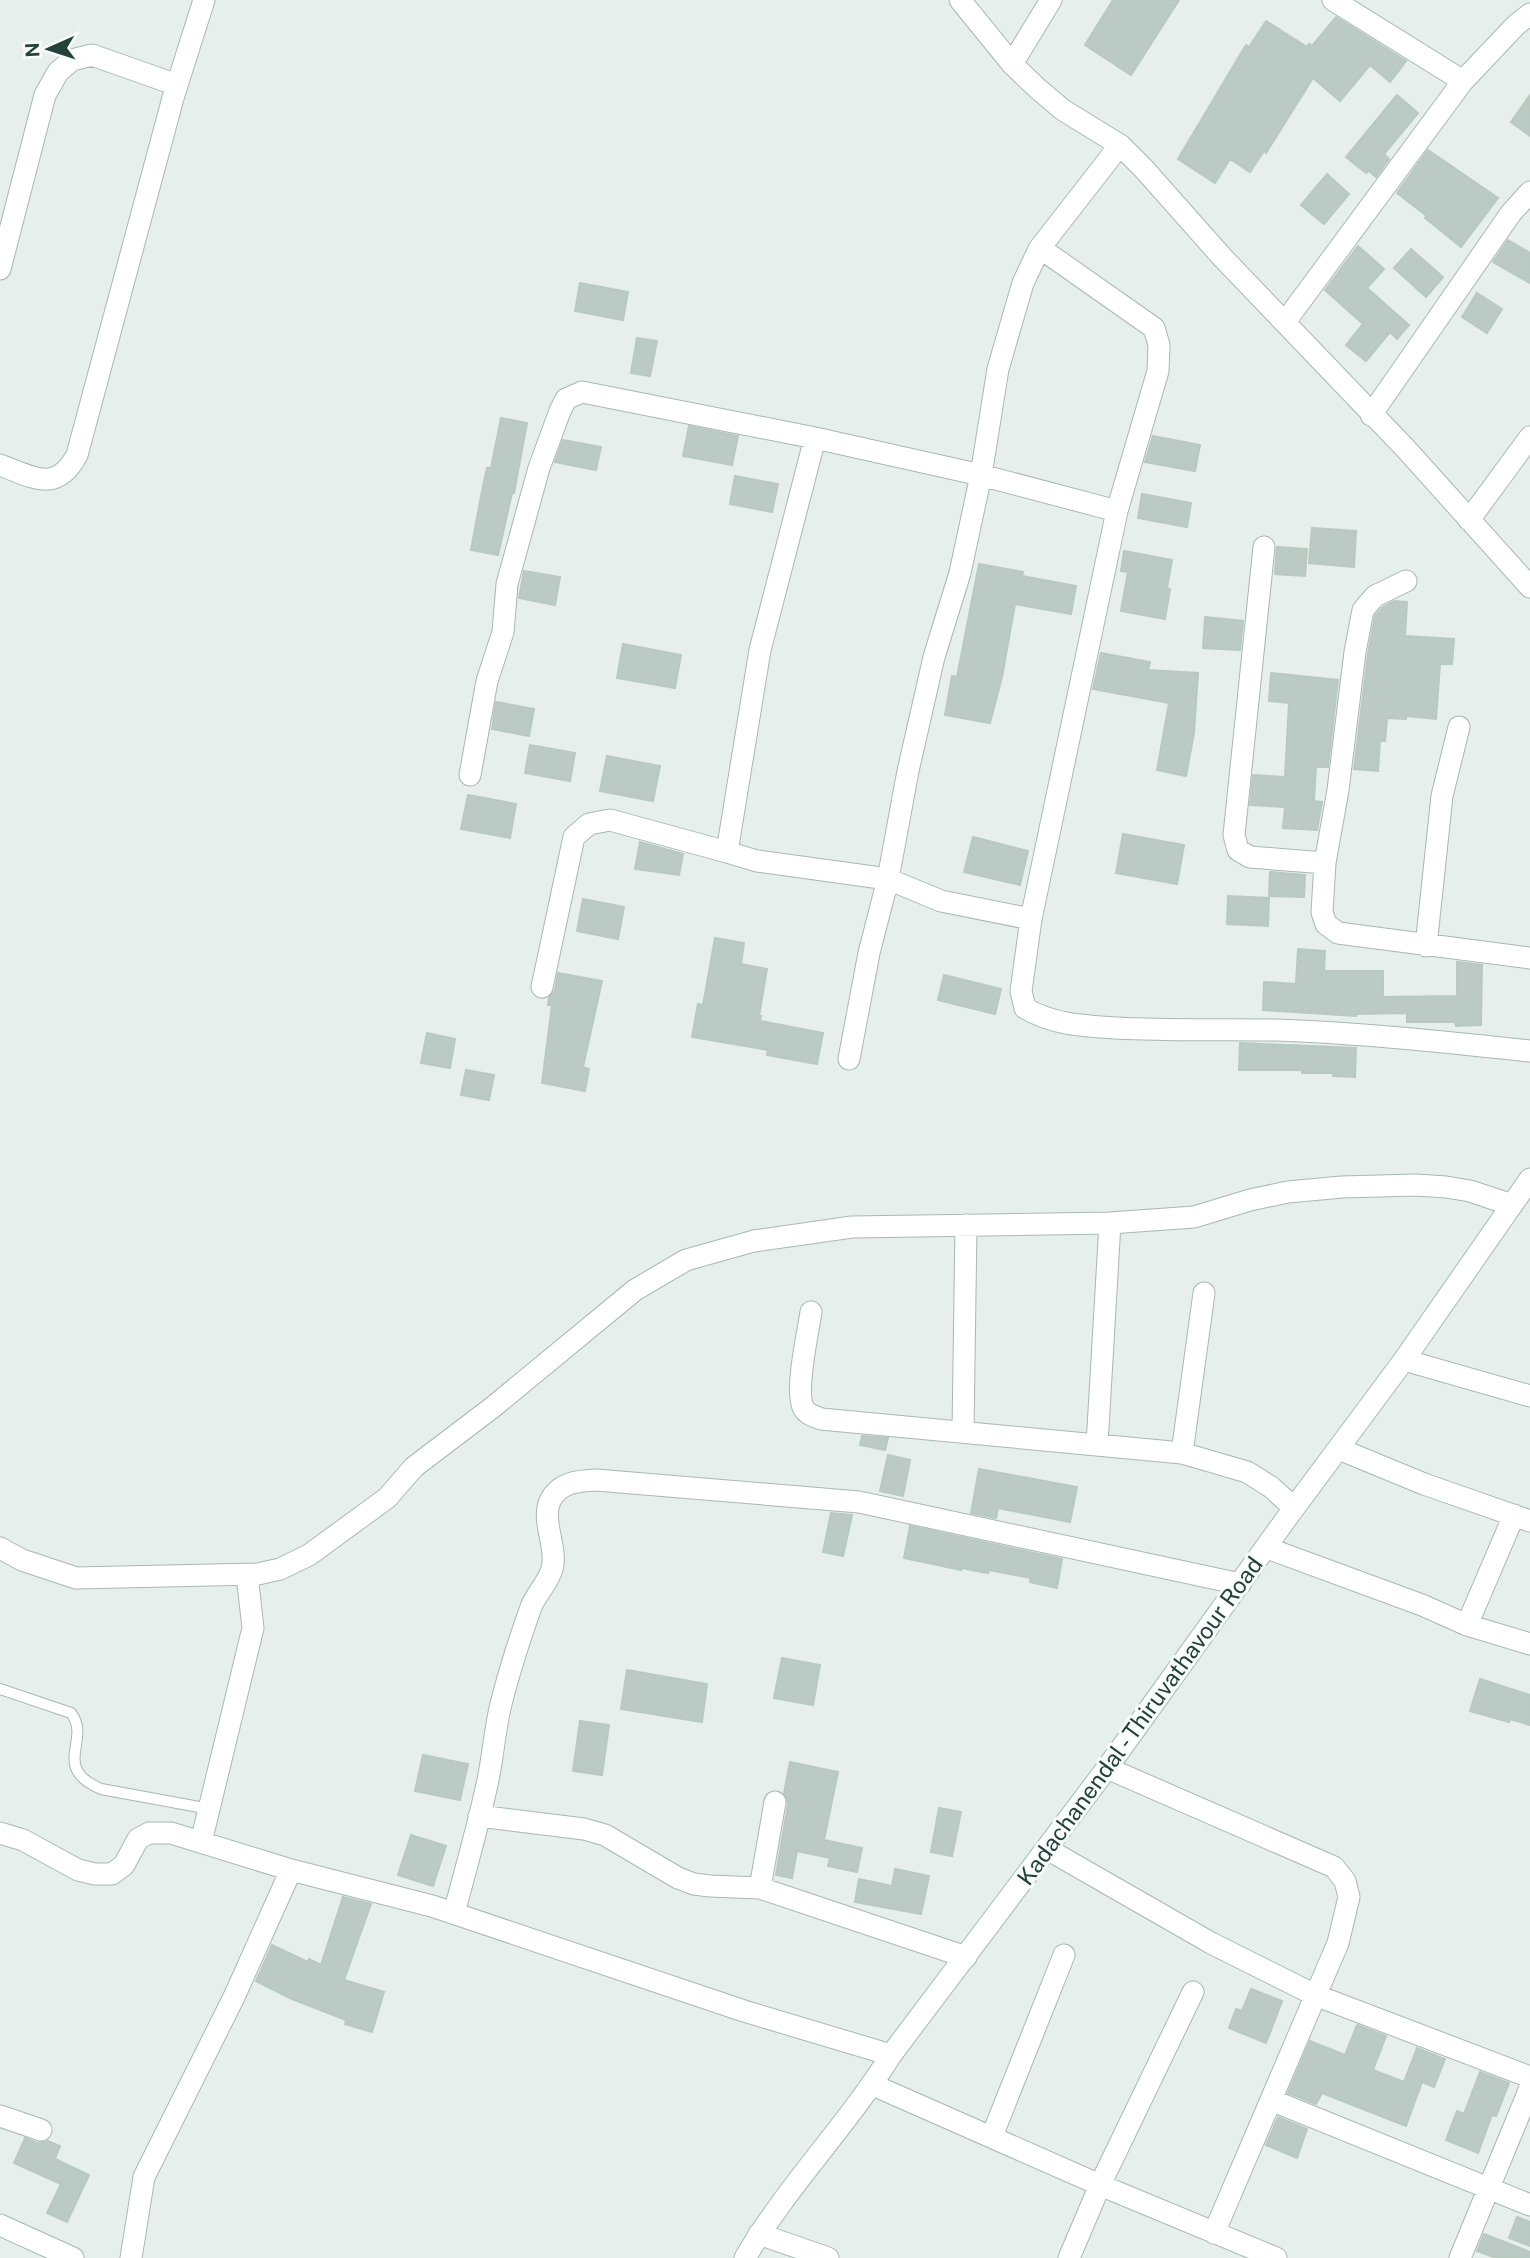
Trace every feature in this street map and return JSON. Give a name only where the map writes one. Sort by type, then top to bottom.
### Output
[{"type":"street","points":[[0,465],[45,481],[58,478],[70,468],[77,455],[177,85],[204,0]]},
{"type":"street","points":[[960,0],[1012,64],[1063,110],[1120,145],[1144,169],[1222,257],[1406,449],[1530,587]]},
{"type":"street","points":[[1012,64],[1051,0]]},
{"type":"street","points":[[1333,0],[1355,6],[1463,80]]},
{"type":"street","points":[[1286,322],[1463,80],[1530,14]]},
{"type":"street","points":[[0,269],[45,95],[58,72],[72,60],[92,55],[177,85]]},
{"type":"street","points":[[849,1059],[869,953],[888,879],[908,771],[934,657],[960,573],[981,475],[998,369],[1023,283],[1040,248],[1120,145]]},
{"type":"street","points":[[1371,415],[1511,213],[1530,192]]},
{"type":"street","points":[[1040,248],[1154,328],[1159,345],[1158,371],[1117,511],[1031,919],[1021,991],[1025,1008],[1042,1018],[1080,1025],[1166,1031],[1274,1030],[1375,1035],[1530,1051]]},
{"type":"street","points":[[470,775],[487,681],[503,632],[507,584],[539,468],[566,399],[582,392],[815,438],[981,475],[1117,511]]},
{"type":"street","points":[[1469,520],[1530,437]]},
{"type":"street","points":[[727,852],[760,650],[815,438]]},
{"type":"street","points":[[1264,547],[1234,835],[1238,850],[1250,857],[1325,863]]},
{"type":"street","points":[[1406,580],[1375,596],[1363,610],[1325,863],[1322,912],[1326,924],[1338,933],[1530,958]]},
{"type":"street","points":[[1426,946],[1442,796],[1459,727]]},
{"type":"street","points":[[542,987],[574,836],[589,824],[610,820],[757,861],[888,879],[941,901],[1031,919]]},
{"type":"street","name":"Kadachanendal - Thiruvathavour Road","points":[[745,2258],[759,2234],[873,2085],[891,2055],[1107,1768],[1294,1507],[1404,1360],[1530,1179]]},
{"type":"street","points":[[0,1548],[22,1560],[76,1578],[258,1574],[280,1569],[309,1555],[387,1498],[414,1467],[493,1407],[635,1290],[686,1260],[754,1241],[852,1227],[1110,1223],[1194,1217],[1288,1192],[1342,1186],[1447,1187],[1470,1191],[1512,1205]]},
{"type":"street","points":[[1097,1446],[1110,1223]]},
{"type":"street","points":[[963,1432],[966,1225]]},
{"type":"street","points":[[1182,1454],[1204,1293]]},
{"type":"street","points":[[811,1312],[800,1391],[808,1414],[821,1419],[1182,1454],[1247,1472],[1271,1487],[1294,1507]]},
{"type":"street","points":[[1404,1360],[1530,1396]]},
{"type":"street","points":[[1339,1449],[1424,1485],[1522,1518],[1467,1625]]},
{"type":"street","points":[[454,1913],[487,1787],[501,1705],[532,1604],[553,1566],[549,1504],[563,1486],[576,1481],[596,1480],[859,1502],[1240,1584]]},
{"type":"street","points":[[1267,1548],[1422,1605],[1467,1625],[1530,1644]]},
{"type":"street","points":[[201,1842],[253,1628],[247,1574]]},
{"type":"street","points":[[1107,1768],[1334,1867],[1345,1881],[1349,1897],[1338,1943],[1214,2233]]},
{"type":"street","points":[[760,1888],[775,1802]]},
{"type":"street","points":[[479,1816],[584,1829],[606,1835],[678,1878],[694,1884],[760,1888],[966,1957]]},
{"type":"street","points":[[0,1833],[23,1840],[78,1870],[95,1874],[112,1874],[124,1865],[138,1839],[149,1833],[171,1833],[291,1870],[454,1913],[744,2011],[891,2055]]},
{"type":"street","points":[[1047,1849],[1211,1943],[1315,1995],[1530,2077]]},
{"type":"street","points":[[131,2258],[144,2177],[234,1997],[291,1870]]},
{"type":"street","points":[[992,2136],[1064,1955]]},
{"type":"street","points":[[1069,2258],[1100,2185],[1193,1992]]},
{"type":"street","points":[[873,2085],[1100,2185],[1276,2258]]},
{"type":"street","points":[[1460,2258],[1530,2088]]},
{"type":"street","points":[[1271,2100],[1530,2205]]},
{"type":"street","points":[[0,2116],[41,2130]]},
{"type":"street","points":[[0,2225],[73,2258]]},
{"type":"street","points":[[759,2234],[828,2258]]},
{"type":"lane","points":[[0,1689],[71,1713],[77,1729],[75,1768],[88,1784],[101,1789],[210,1809]]},
{"type":"building","points":[[1113,0],[1179,0],[1131,75],[1085,45]]},
{"type":"building","points":[[1336,17],[1406,61],[1390,82],[1370,65],[1340,101],[1313,78],[1266,153],[1264,151],[1250,172],[1230,159],[1215,183],[1178,159],[1246,45],[1249,47],[1266,21],[1307,47],[1309,44],[1312,46]]},
{"type":"building","points":[[1397,95],[1418,113],[1384,154],[1389,159],[1376,177],[1369,171],[1366,173],[1346,157]]},
{"type":"building","points":[[1530,95],[1530,136],[1511,122]]},
{"type":"building","points":[[1428,150],[1498,198],[1461,247],[1397,193]]},
{"type":"building","points":[[1327,174],[1349,194],[1324,224],[1301,205]]},
{"type":"building","points":[[1508,240],[1530,253],[1530,283],[1493,262]]},
{"type":"building","points":[[1358,246],[1384,269],[1367,288],[1409,325],[1397,339],[1390,332],[1366,361],[1346,345],[1363,324],[1325,290]]},
{"type":"building","points":[[1411,249],[1443,277],[1426,297],[1394,268]]},
{"type":"building","points":[[580,283],[628,292],[623,320],[575,311]]},
{"type":"building","points":[[1477,293],[1502,309],[1487,333],[1462,317]]},
{"type":"building","points":[[637,338],[657,341],[650,376],[631,373]]},
{"type":"building","points":[[501,418],[527,423],[514,493],[498,555],[471,550],[487,468],[491,468]]},
{"type":"building","points":[[689,426],[738,436],[732,465],[683,456]]},
{"type":"building","points":[[1153,436],[1200,445],[1195,471],[1145,462]]},
{"type":"building","points":[[563,440],[601,447],[596,470],[555,462]]},
{"type":"building","points":[[735,476],[778,484],[772,512],[730,504]]},
{"type":"building","points":[[1142,494],[1191,503],[1187,527],[1138,518]]},
{"type":"building","points":[[1312,528],[1356,531],[1354,567],[1309,563]]},
{"type":"building","points":[[1277,547],[1307,549],[1305,576],[1275,574]]},
{"type":"building","points":[[1124,551],[1172,560],[1165,619],[1121,611],[1128,572],[1121,571]]},
{"type":"building","points":[[979,564],[1023,572],[1022,576],[1076,586],[1071,614],[1015,604],[1002,677],[990,723],[945,715],[952,676],[957,677]]},
{"type":"building","points":[[524,571],[560,577],[555,605],[519,598]]},
{"type":"building","points":[[1394,601],[1407,602],[1405,636],[1454,639],[1452,664],[1440,664],[1436,719],[1406,716],[1406,719],[1387,718],[1385,741],[1380,741],[1378,771],[1354,769],[1375,616],[1383,607]]},
{"type":"building","points":[[1205,617],[1243,621],[1240,650],[1203,648]]},
{"type":"building","points":[[623,644],[681,655],[675,688],[617,678]]},
{"type":"building","points":[[1101,653],[1150,662],[1148,670],[1198,673],[1194,733],[1186,776],[1157,770],[1169,703],[1093,689]]},
{"type":"building","points":[[1271,673],[1338,680],[1328,767],[1316,767],[1314,801],[1322,802],[1317,830],[1283,828],[1285,807],[1250,805],[1253,775],[1285,777],[1289,703],[1269,701]]},
{"type":"building","points":[[496,702],[534,709],[529,736],[492,729]]},
{"type":"building","points":[[530,745],[575,753],[570,781],[525,773]]},
{"type":"building","points":[[607,756],[660,766],[653,801],[600,791]]},
{"type":"building","points":[[468,795],[516,804],[510,838],[461,829]]},
{"type":"building","points":[[1123,834],[1184,845],[1177,884],[1116,873]]},
{"type":"building","points":[[973,837],[1028,851],[1020,885],[964,872]]},
{"type":"building","points":[[640,842],[683,854],[679,875],[635,869]]},
{"type":"building","points":[[1270,872],[1305,875],[1304,897],[1269,896]]},
{"type":"building","points":[[1228,896],[1269,898],[1268,926],[1227,924]]},
{"type":"building","points":[[583,899],[624,907],[618,939],[577,931]]},
{"type":"building","points":[[715,938],[744,943],[741,964],[767,969],[760,1021],[823,1033],[817,1064],[767,1055],[768,1050],[692,1037],[698,1004],[703,1005]]},
{"type":"building","points":[[1298,949],[1325,951],[1324,971],[1383,971],[1383,997],[1457,996],[1457,962],[1482,965],[1481,1025],[1407,1022],[1407,1013],[1356,1016],[1263,1010],[1264,982],[1296,984]]},
{"type":"building","points":[[558,973],[602,981],[583,1067],[589,1069],[585,1091],[542,1083],[552,1005],[548,1005],[549,998],[555,990]]},
{"type":"building","points":[[944,975],[1001,989],[995,1014],[938,1000]]},
{"type":"building","points":[[427,1033],[455,1039],[450,1068],[421,1063]]},
{"type":"building","points":[[1240,1043],[1356,1048],[1355,1077],[1333,1076],[1333,1073],[1302,1073],[1302,1070],[1239,1070]]},
{"type":"building","points":[[466,1070],[494,1075],[489,1100],[461,1095]]},
{"type":"building","points":[[862,1436],[888,1438],[885,1450],[860,1445]]},
{"type":"building","points":[[888,1455],[910,1460],[903,1496],[880,1491]]},
{"type":"building","points":[[979,1469],[1077,1487],[1070,1522],[998,1508],[996,1518],[971,1513]]},
{"type":"building","points":[[831,1513],[852,1515],[843,1556],[823,1552]]},
{"type":"building","points":[[910,1526],[1062,1559],[1057,1588],[1030,1582],[1031,1578],[989,1570],[988,1573],[961,1570],[904,1558]]},
{"type":"building","points":[[782,1658],[820,1665],[813,1705],[774,1698]]},
{"type":"building","points":[[627,1670],[707,1684],[702,1722],[621,1709]]},
{"type":"building","points":[[1480,1679],[1530,1695],[1530,1725],[1470,1711]]},
{"type":"building","points":[[580,1721],[609,1725],[602,1775],[573,1771]]},
{"type":"building","points":[[423,1755],[468,1764],[460,1800],[415,1791]]},
{"type":"building","points":[[790,1762],[838,1772],[824,1840],[862,1848],[857,1872],[828,1866],[830,1858],[797,1851],[792,1878],[776,1875],[788,1804],[784,1793]]},
{"type":"building","points":[[939,1808],[961,1812],[952,1856],[931,1852]]},
{"type":"building","points":[[411,1835],[446,1846],[433,1886],[398,1875]]},
{"type":"building","points":[[895,1869],[929,1876],[921,1914],[855,1902],[859,1879],[892,1886]]},
{"type":"building","points":[[343,1897],[371,1904],[344,1980],[384,1992],[372,2032],[345,2024],[346,2020],[292,1999],[256,1981],[272,1945],[308,1962],[309,1959],[321,1965]]},
{"type":"building","points":[[1251,1989],[1282,2001],[1266,2043],[1229,2028],[1236,2009],[1242,2011]]},
{"type":"building","points":[[1357,2025],[1386,2036],[1373,2070],[1404,2082],[1417,2048],[1445,2059],[1434,2087],[1422,2082],[1406,2126],[1322,2093],[1316,2104],[1288,2093],[1310,2041],[1345,2055]]},
{"type":"building","points":[[1480,2072],[1509,2083],[1496,2116],[1492,2115],[1478,2153],[1446,2140],[1457,2111],[1464,2114]]},
{"type":"building","points":[[1278,2117],[1307,2129],[1297,2158],[1266,2145]]},
{"type":"building","points":[[25,2138],[37,2143],[48,2141],[60,2146],[55,2159],[89,2175],[67,2222],[47,2213],[61,2184],[14,2163]]},
{"type":"building","points":[[1517,2217],[1530,2222],[1530,2246],[1509,2238]]},
{"type":"building","points":[[1484,2234],[1530,2252],[1530,2258],[1496,2258],[1477,2251]]}]
